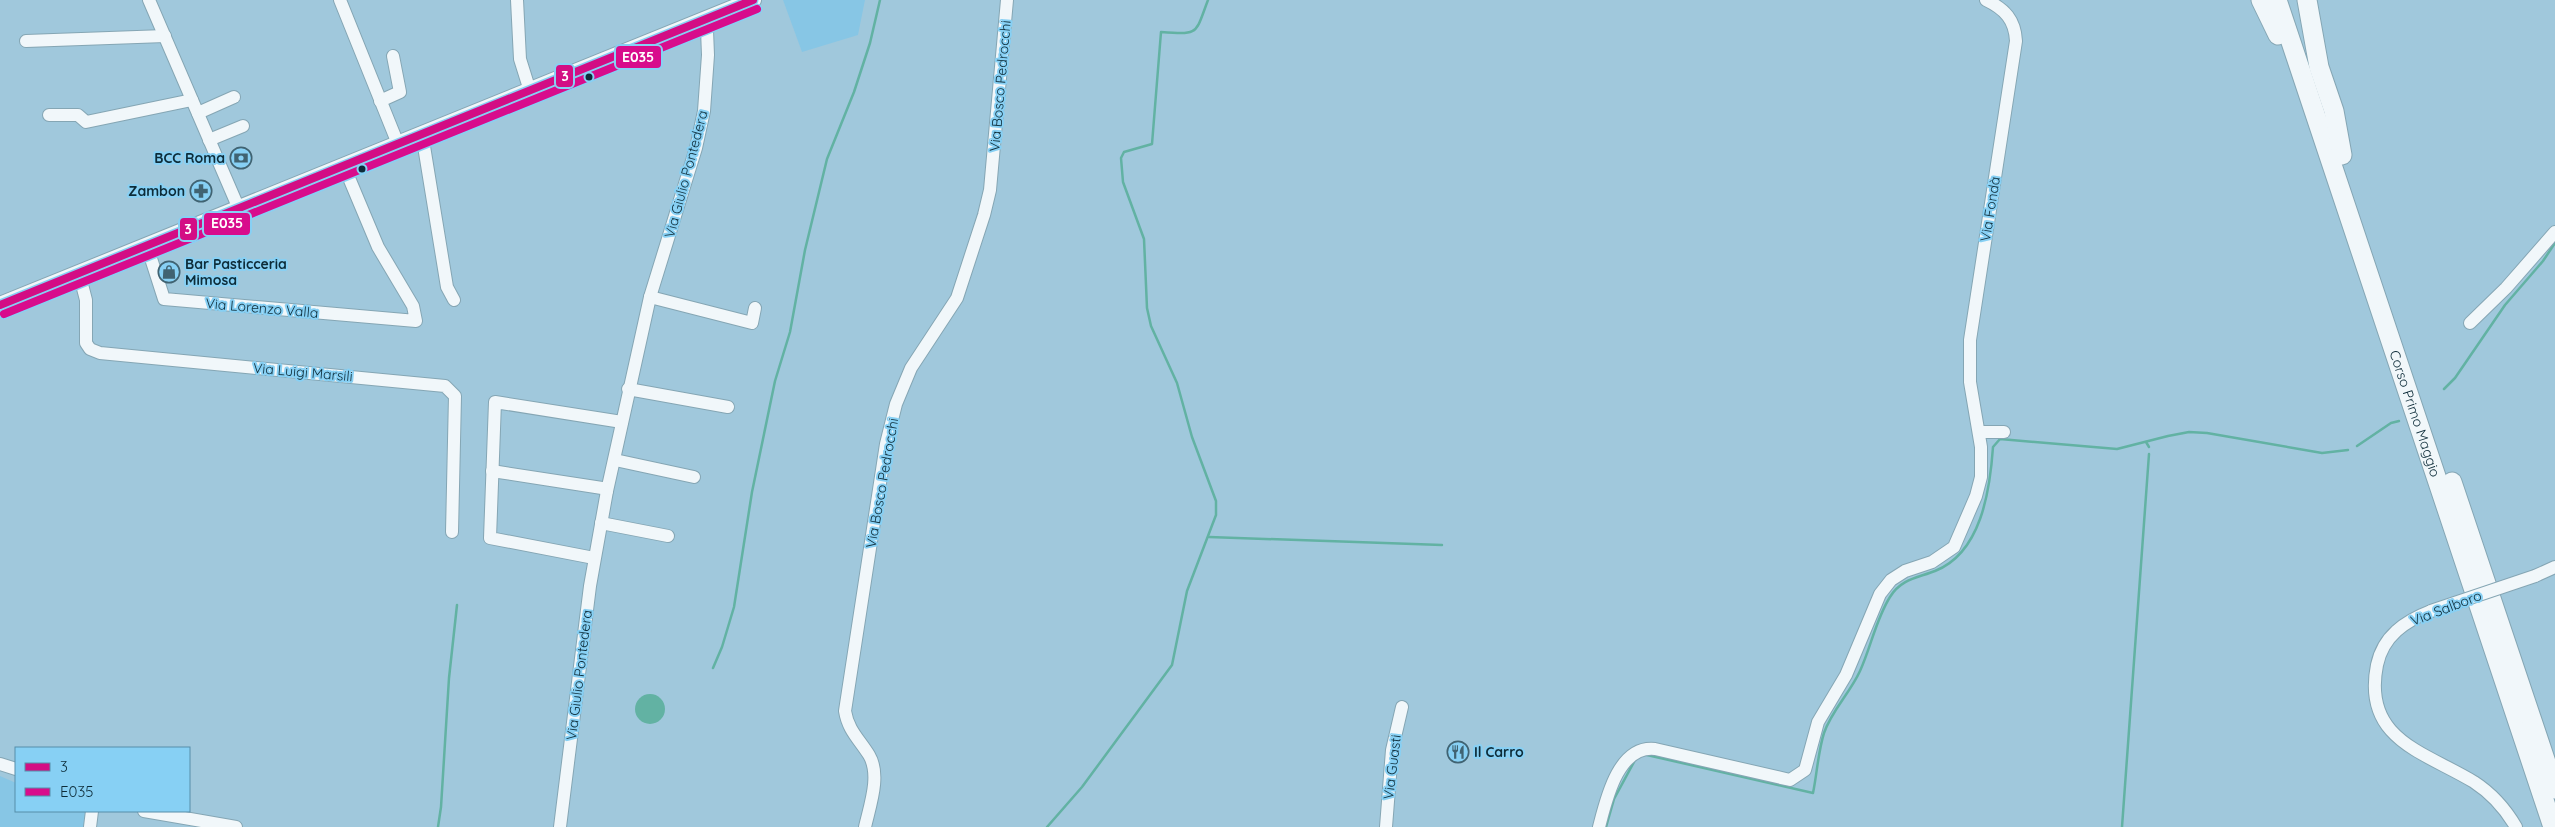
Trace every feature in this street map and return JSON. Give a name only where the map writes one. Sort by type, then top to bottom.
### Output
[{"type":"highway","points":[[2261,0],[2335,155]]},
{"type":"highway","name":"Corso Primo Maggio","points":[[2277,0],[2335,155],[2555,789]]},
{"type":"highway","name":"Corso Primo Maggio","points":[[2290,0],[2335,155],[2551,824]]},
{"type":"highway","points":[[2307,0],[2320,67],[2334,111],[2335,155]]},
{"type":"highway","points":[[2544,758],[2555,774]]},
{"type":"main road","points":[[0,306],[752,0]]},
{"type":"street","points":[[149,0],[239,209]]},
{"type":"street","points":[[340,0],[398,144]]},
{"type":"street","points":[[517,0],[520,59],[530,91]]},
{"type":"street","name":"Via Bosco Pedrocchi","points":[[865,827],[873,791],[874,769],[869,755],[847,724],[845,711],[886,444],[896,404],[911,368],[957,298],[984,215],[990,190],[1006,0]]},
{"type":"street","name":"Via Fondà","points":[[1598,827],[1606,799],[1615,778],[1635,752],[1644,749],[1655,749],[1790,780],[1805,770],[1818,722],[1846,675],[1880,594],[1891,580],[1905,571],[1944,555],[1958,540],[1979,486],[1981,464],[1980,432],[1970,382],[1970,340],[2016,41],[2015,26],[2007,14],[1986,0]]},
{"type":"street","name":"Via Giulio Pontedera","points":[[560,827],[594,558],[607,491],[628,389],[650,297],[696,148],[704,110],[708,41],[704,20]]},
{"type":"street","points":[[26,41],[165,36]]},
{"type":"street","points":[[380,101],[400,92],[393,56]]},
{"type":"street","points":[[198,113],[234,97]]},
{"type":"street","points":[[49,115],[78,115],[86,122],[192,100]]},
{"type":"street","points":[[209,140],[243,126]]},
{"type":"street","points":[[422,134],[447,287],[454,300]]},
{"type":"street","name":"Via Lorenzo Valla","points":[[147,246],[164,299],[416,321],[413,306],[378,247],[344,166]]},
{"type":"street","points":[[2470,323],[2506,288],[2555,232]]},
{"type":"street","name":"Via Luigi Marsili","points":[[79,273],[86,300],[86,343],[90,349],[100,353],[445,386],[455,396],[452,532]]},
{"type":"street","points":[[650,297],[752,323],[755,308]]},
{"type":"street","points":[[628,389],[728,407]]},
{"type":"street","points":[[594,558],[490,538],[495,402],[622,422]]},
{"type":"street","points":[[1980,432],[2004,432]]},
{"type":"street","points":[[614,460],[694,477]]},
{"type":"street","points":[[492,471],[602,488],[607,491]]},
{"type":"street","points":[[601,523],[668,536]]},
{"type":"street","name":"Via Salboro","points":[[2516,827],[2487,791],[2412,750],[2394,734],[2380,715],[2375,697],[2374,680],[2383,648],[2393,633],[2406,622],[2431,611],[2536,576],[2555,567]]},
{"type":"street","name":"Via Guasti","points":[[1386,827],[1392,750],[1402,707]]},
{"type":"street","points":[[0,764],[15,769]]},
{"type":"street","points":[[90,827],[92,812]]},
{"type":"street","points":[[150,812],[236,827]]},
{"type":"shaded area","points":[[783,0],[865,0],[858,35],[802,52]]},
{"type":"shaded area","points":[[650,694],[656,695],[664,703],[664,715],[656,723],[650,724],[644,723],[636,715],[635,709],[636,703],[644,695]]},
{"type":"shaded area","points":[[0,776],[15,783],[15,812],[86,812],[84,827],[0,827]]},
{"type":"waterway","points":[[713,668],[722,647],[734,607],[752,492],[775,381],[790,332],[805,250],[827,159],[854,92],[870,43],[880,0]]},
{"type":"waterway","points":[[1047,827],[1082,787],[1172,665],[1187,591],[1216,515],[1216,501],[1192,437],[1177,383],[1151,326],[1147,308],[1144,239],[1123,182],[1121,158],[1124,152],[1152,144],[1161,32],[1183,33],[1194,30],[1201,20],[1208,0]]},
{"type":"waterway","points":[[2444,389],[2455,378],[2505,305],[2543,261],[2555,243]]},
{"type":"waterway","points":[[2357,446],[2391,423],[2399,421]]},
{"type":"waterway","points":[[1647,755],[1813,793],[1820,748],[1827,725],[1860,671],[1885,606],[1899,586],[1935,571],[1951,562],[1963,550],[1973,535],[1980,519],[1989,482],[1993,447],[2000,439],[2117,449],[2189,432],[2207,433],[2322,453],[2348,450]]},
{"type":"waterway","points":[[2146,442],[2149,447]]},
{"type":"waterway","points":[[2122,827],[2149,454]]},
{"type":"waterway","points":[[1209,537],[1442,545]]},
{"type":"waterway","points":[[438,827],[441,807],[449,678],[457,605]]},
{"type":"waterway","points":[[1606,827],[1614,799],[1634,762]]},
{"type":"transit line","name":"3","points":[[0,305],[753,0]]},
{"type":"transit line","name":"E035","points":[[4,314],[757,9]]},
{"type":"place","name":"BCC Roma","points":[[241,158]]},
{"type":"place","name":"Zambon","points":[[201,191]]},
{"type":"place","name":"Bar Pasticceria Mimosa","points":[[169,272]]},
{"type":"place","name":"Il Carro","points":[[1458,752]]}]
